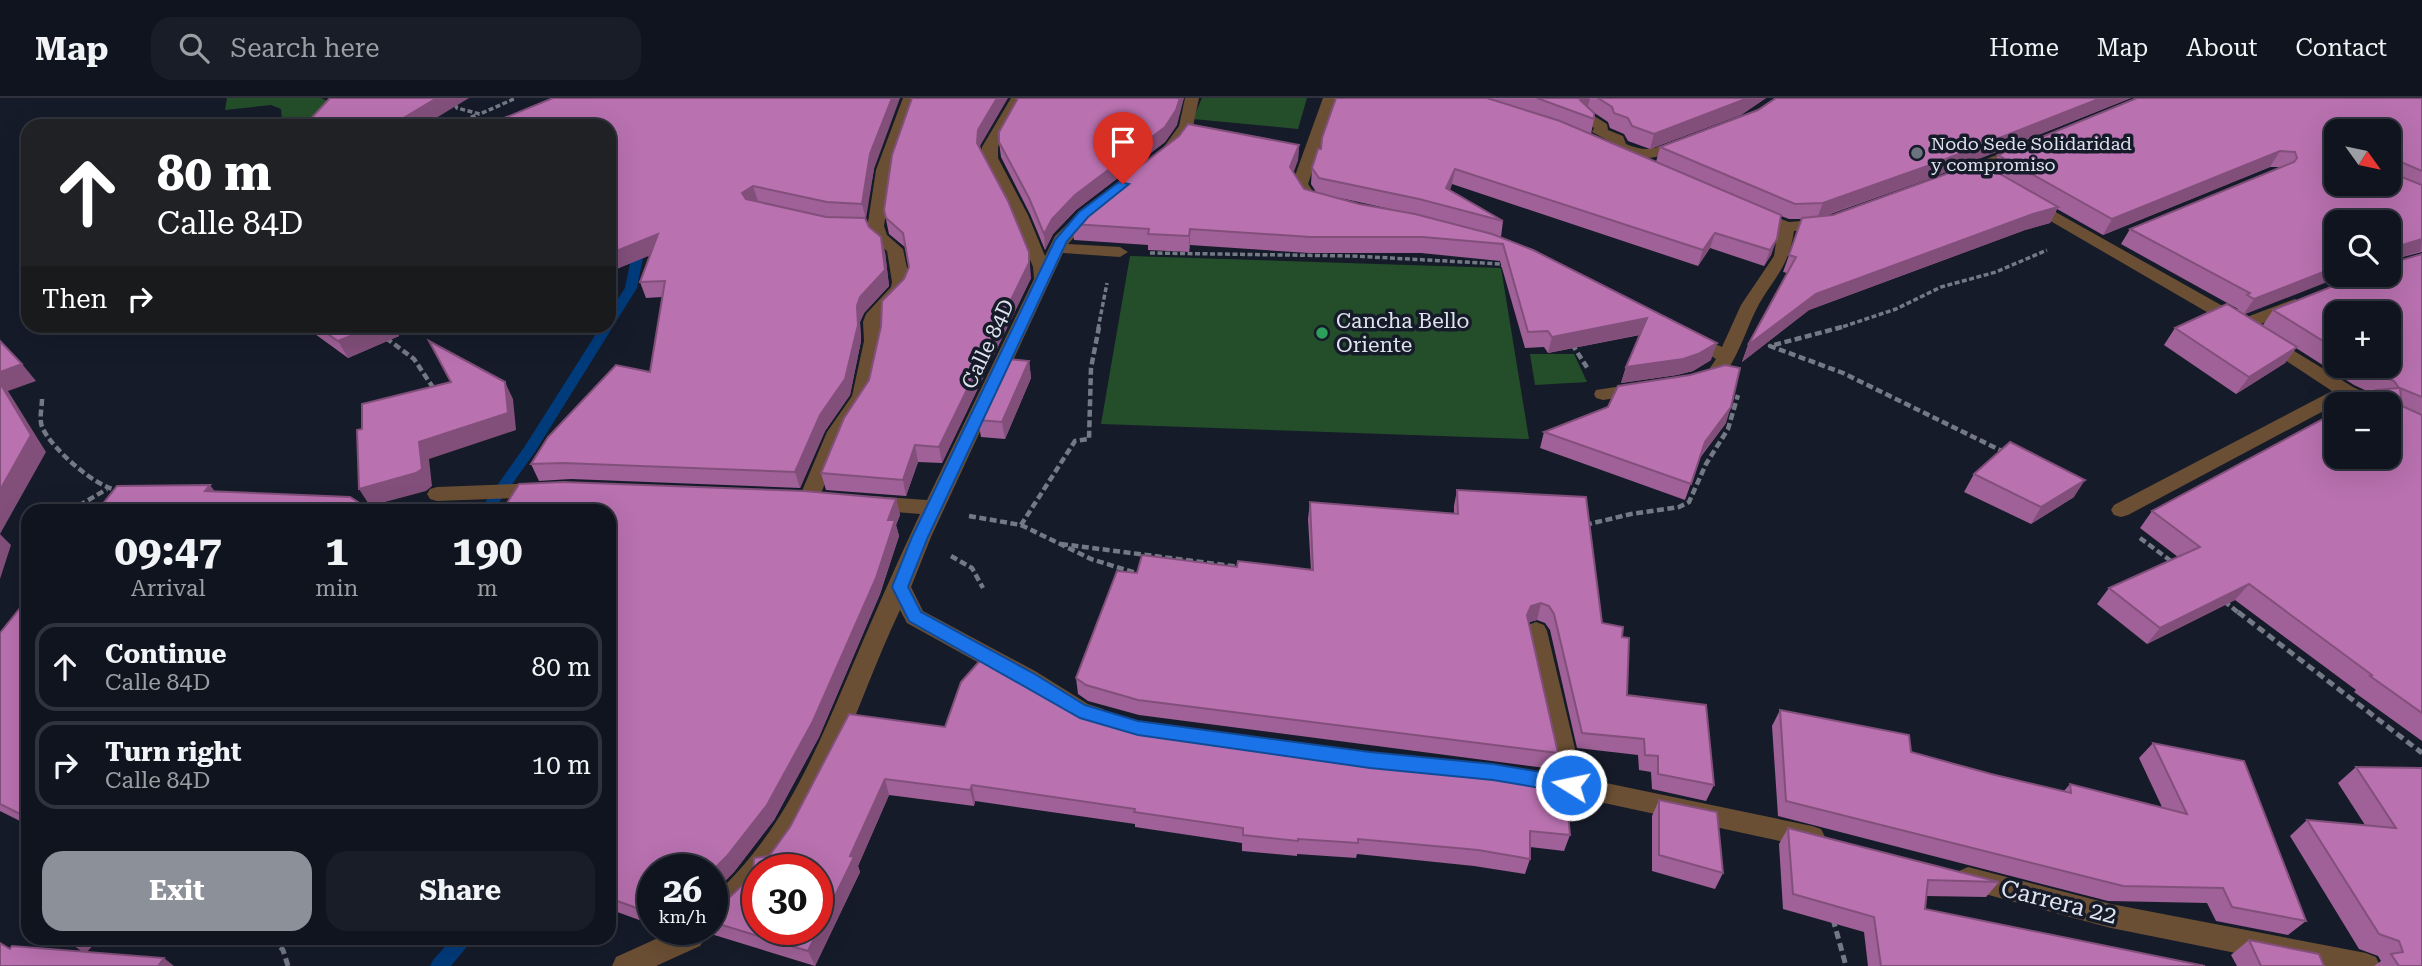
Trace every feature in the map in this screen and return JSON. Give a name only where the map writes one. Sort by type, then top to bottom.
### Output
[{"type":"street","points":[[909,98],[884,170],[876,226],[880,237],[895,250],[901,282],[899,289],[875,314],[872,321],[873,341],[860,396],[837,432],[802,498],[934,508]]},
{"type":"street","points":[[1018,98],[990,147],[990,159],[1020,215],[1041,267],[1043,281]]},
{"type":"street","points":[[1152,162],[1173,147],[1186,126],[1192,98]]},
{"type":"street","points":[[1329,98],[1300,184],[1310,199],[1338,208]]},
{"type":"street","points":[[1585,141],[1647,168],[1702,140],[1650,157],[1619,146],[1618,139],[1599,132],[1602,127],[1586,115]]},
{"type":"street","points":[[1943,181],[2042,142]]},
{"type":"street","points":[[1973,169],[2242,325],[2346,391],[2121,510]]},
{"type":"street","name":"Calle 84D","points":[[728,899],[777,846],[803,801],[934,508],[1061,240],[1103,199]]},
{"type":"street","points":[[1738,206],[1787,227],[1820,226],[1845,217]]},
{"type":"street","points":[[841,227],[876,226]]},
{"type":"street","points":[[1678,332],[1716,368],[1750,305],[1782,256],[1787,227]]},
{"type":"street","points":[[2102,244],[2127,234]]},
{"type":"street","points":[[1058,248],[1120,252]]},
{"type":"street","points":[[2242,325],[2307,299]]},
{"type":"street","points":[[1603,394],[1661,387]]},
{"type":"street","points":[[437,494],[559,490]]},
{"type":"street","points":[[900,587],[915,617],[1027,678],[1080,711],[1118,722]]},
{"type":"street","points":[[1536,631],[1571,785]]},
{"type":"street","points":[[1513,775],[1571,785],[1838,844]]},
{"type":"street","name":"Carrera 22","points":[[1942,872],[2111,916],[2366,966]]},
{"type":"street","points":[[626,966],[672,945]]},
{"type":"path","points":[[451,98],[457,108],[480,114]]},
{"type":"path","points":[[468,119],[516,98]]},
{"type":"path","points":[[2010,454],[1843,373],[1770,346],[1829,331],[1896,309],[1941,287],[1996,272],[2070,240],[2102,244]]},
{"type":"path","points":[[1021,526],[1075,441],[1089,439],[1091,368],[1112,261],[1120,252],[1353,257],[1501,264],[1509,272]]},
{"type":"path","points":[[380,335],[401,346],[428,374],[435,392],[433,400]]},
{"type":"path","points":[[1569,338],[1603,394]]},
{"type":"path","points":[[1585,539],[1584,525],[1598,520],[1679,507],[1689,502],[1706,464],[1728,429],[1739,396],[1716,368]]},
{"type":"path","points":[[41,399],[41,425],[56,449],[107,489],[122,490]]},
{"type":"path","points":[[33,435],[44,430]]},
{"type":"path","points":[[82,504],[107,489]]},
{"type":"path","points":[[934,508],[1021,526],[1091,559],[1138,573]]},
{"type":"path","points":[[2121,510],[2131,531],[2178,566]]},
{"type":"path","points":[[1061,544],[1252,569]]},
{"type":"path","points":[[918,548],[962,559],[978,573],[982,588]]},
{"type":"path","points":[[2218,596],[2422,753]]},
{"type":"path","points":[[1830,909],[1846,966]]},
{"type":"path","points":[[278,945],[288,966]]},
{"type":"green space","points":[[227,98],[321,98],[329,102],[317,119],[282,119],[281,109],[271,105],[225,110]]},
{"type":"green space","points":[[1202,98],[1307,98],[1298,129],[1193,119]]},
{"type":"green space","points":[[1130,256],[1501,268],[1529,439],[1101,424]]},
{"type":"green space","points":[[1530,354],[1574,354],[1587,382],[1535,385]]},
{"type":"building","points":[[330,98],[437,98],[402,119],[310,119]]},
{"type":"building","points":[[553,98],[892,98],[870,154],[862,204],[827,202],[753,186],[742,193],[746,199],[826,217],[865,218],[869,227],[881,237],[885,270],[860,297],[857,306],[858,325],[845,379],[820,415],[795,472],[531,464],[548,437],[616,365],[650,372],[665,281],[640,282],[658,234],[616,251],[616,119],[502,119]]},
{"type":"building","points":[[912,98],[997,98],[978,130],[977,143],[1008,201],[1029,252],[1029,263],[939,447],[915,445],[903,480],[821,473],[844,418],[869,380],[881,326],[882,301],[904,279],[909,267],[903,233],[886,218],[884,210],[892,155]]},
{"type":"building","points":[[1018,98],[1180,98],[1165,127],[1075,195],[1052,219],[1044,234],[1029,198],[999,142],[999,132]]},
{"type":"building","points":[[1336,98],[1487,98],[1560,121],[1781,215],[1777,239],[1770,250],[1715,233],[1703,250],[1455,169],[1446,188],[1503,221],[1419,199],[1319,178],[1312,168],[1318,149],[1321,149],[1322,138]]},
{"type":"building","points":[[1537,98],[1583,98],[1580,100],[1594,113],[1594,119]]},
{"type":"building","points":[[1598,98],[1748,98],[1654,134],[1632,126],[1628,118],[1614,113],[1612,107]]},
{"type":"building","points":[[1776,98],[2101,98],[1933,164],[1823,203],[1795,204],[1660,147],[1758,110]]},
{"type":"building","points":[[2137,98],[2422,98],[2422,171],[2401,162],[2401,119],[2324,119],[2324,196],[2401,196],[2401,177],[2422,185],[2422,239],[2401,245],[2401,210],[2324,210],[2324,272],[2254,299],[2247,295],[2250,293],[2130,229],[2294,162],[2297,158],[2295,152],[2280,151],[2112,219],[1998,155]]},
{"type":"building","points":[[1188,124],[1299,145],[1290,167],[1304,189],[1492,234],[1533,250],[1717,343],[1683,359],[1626,367],[1647,318],[1552,337],[1548,331],[1528,332],[1503,244],[1423,237],[1310,237],[1190,229],[1189,236],[1148,234],[1149,229],[1072,224],[1091,204],[1179,136]]},
{"type":"building","points":[[1979,162],[2058,207],[1816,294],[1748,345],[1796,257],[1789,255],[1802,218],[1833,215]]},
{"type":"building","points":[[2422,254],[2422,397],[2400,388],[2400,392],[2372,392],[2399,388],[2388,378],[2401,378],[2401,301],[2324,301],[2324,342],[2273,310],[2331,287],[2401,287],[2401,259]]},
{"type":"building","points":[[2227,304],[2297,347],[2249,377],[2175,328]]},
{"type":"building","points":[[326,333],[358,333],[338,341]]},
{"type":"building","points":[[0,341],[22,364],[0,372]]},
{"type":"building","points":[[429,341],[505,382],[508,413],[419,442],[422,469],[359,489],[357,430],[362,429],[362,404],[451,382]]},
{"type":"building","points":[[1007,359],[1029,361],[1002,422],[978,420]]},
{"type":"building","points":[[1725,365],[1740,368],[1731,407],[1705,442],[1691,484],[1544,432],[1608,407],[1618,386],[1690,375]]},
{"type":"building","points":[[0,383],[31,435],[0,490]]},
{"type":"building","points":[[2401,397],[2402,406],[2422,415],[2422,713],[2249,584],[2160,628],[2109,588],[2200,547],[2152,511],[2324,418],[2324,469],[2401,469]]},
{"type":"building","points":[[2010,442],[2085,480],[2041,507],[1974,474]]},
{"type":"building","points":[[563,482],[804,491],[896,499],[888,520],[895,520],[876,578],[813,721],[767,805],[728,855],[637,854],[637,908],[616,901],[616,504],[506,504],[519,484]]},
{"type":"building","points":[[210,485],[205,491],[350,497],[361,504],[103,504],[117,486]]},
{"type":"building","points":[[1457,490],[1586,497],[1602,623],[1623,627],[1622,637],[1629,638],[1627,695],[1706,705],[1714,785],[1658,774],[1658,756],[1645,755],[1644,739],[1582,733],[1554,614],[1549,606],[1541,603],[1531,606],[1527,615],[1558,753],[1138,700],[1086,685],[1076,678],[1117,571],[1137,573],[1142,555],[1237,567],[1238,561],[1313,570],[1310,502],[1458,514]]},
{"type":"building","points":[[21,607],[21,814],[0,804],[0,633]]},
{"type":"building","points":[[985,655],[1069,704],[1136,725],[1372,757],[1497,769],[1565,781],[1570,835],[1530,831],[1530,859],[1478,850],[1358,839],[1358,843],[1298,841],[1243,835],[1243,828],[1134,812],[1135,809],[972,785],[970,790],[885,779],[850,856],[854,857],[833,900],[833,854],[770,854],[790,827],[849,714],[945,727],[961,682]]},
{"type":"building","points":[[1780,710],[1909,735],[1911,752],[1991,774],[2071,793],[2070,784],[2187,814],[2153,743],[2244,761],[2306,921],[2232,907],[2223,888],[2123,886],[1786,801]]},
{"type":"building","points":[[2356,767],[2422,768],[2422,966],[2399,966],[2391,954],[2403,952],[2399,941],[2379,934],[2307,820],[2396,828]]},
{"type":"building","points":[[1659,800],[1717,812],[1723,873],[1659,855]]},
{"type":"building","points":[[1788,828],[1999,882],[1928,880],[1925,909],[2205,966],[1881,966],[1874,917],[1793,894]]},
{"type":"building","points":[[742,885],[742,931],[728,927],[728,899]]},
{"type":"building","points":[[2249,940],[2319,954],[2324,966],[2261,966]]},
{"type":"building","points":[[0,943],[10,949],[12,946],[164,958],[158,966],[0,966]]},
{"type":"building","points":[[788,945],[811,945],[808,951]]},
{"type":"waterway","points":[[616,311],[631,288],[640,243]]},
{"type":"waterway","points":[[491,504],[530,449],[603,333]]},
{"type":"waterway","points":[[439,966],[458,945]]},
{"type":"place","name":"Nodo Sede Solidaridad y compromiso","points":[[1917,153]]},
{"type":"place","name":"Cancha Bello Oriente","points":[[1322,333]]},
{"type":"route","points":[[1123,184],[1084,215],[1061,240],[920,537],[918,548],[900,587],[915,617],[1027,678],[1080,711],[1138,728],[1370,760],[1493,772],[1571,785]]}]
